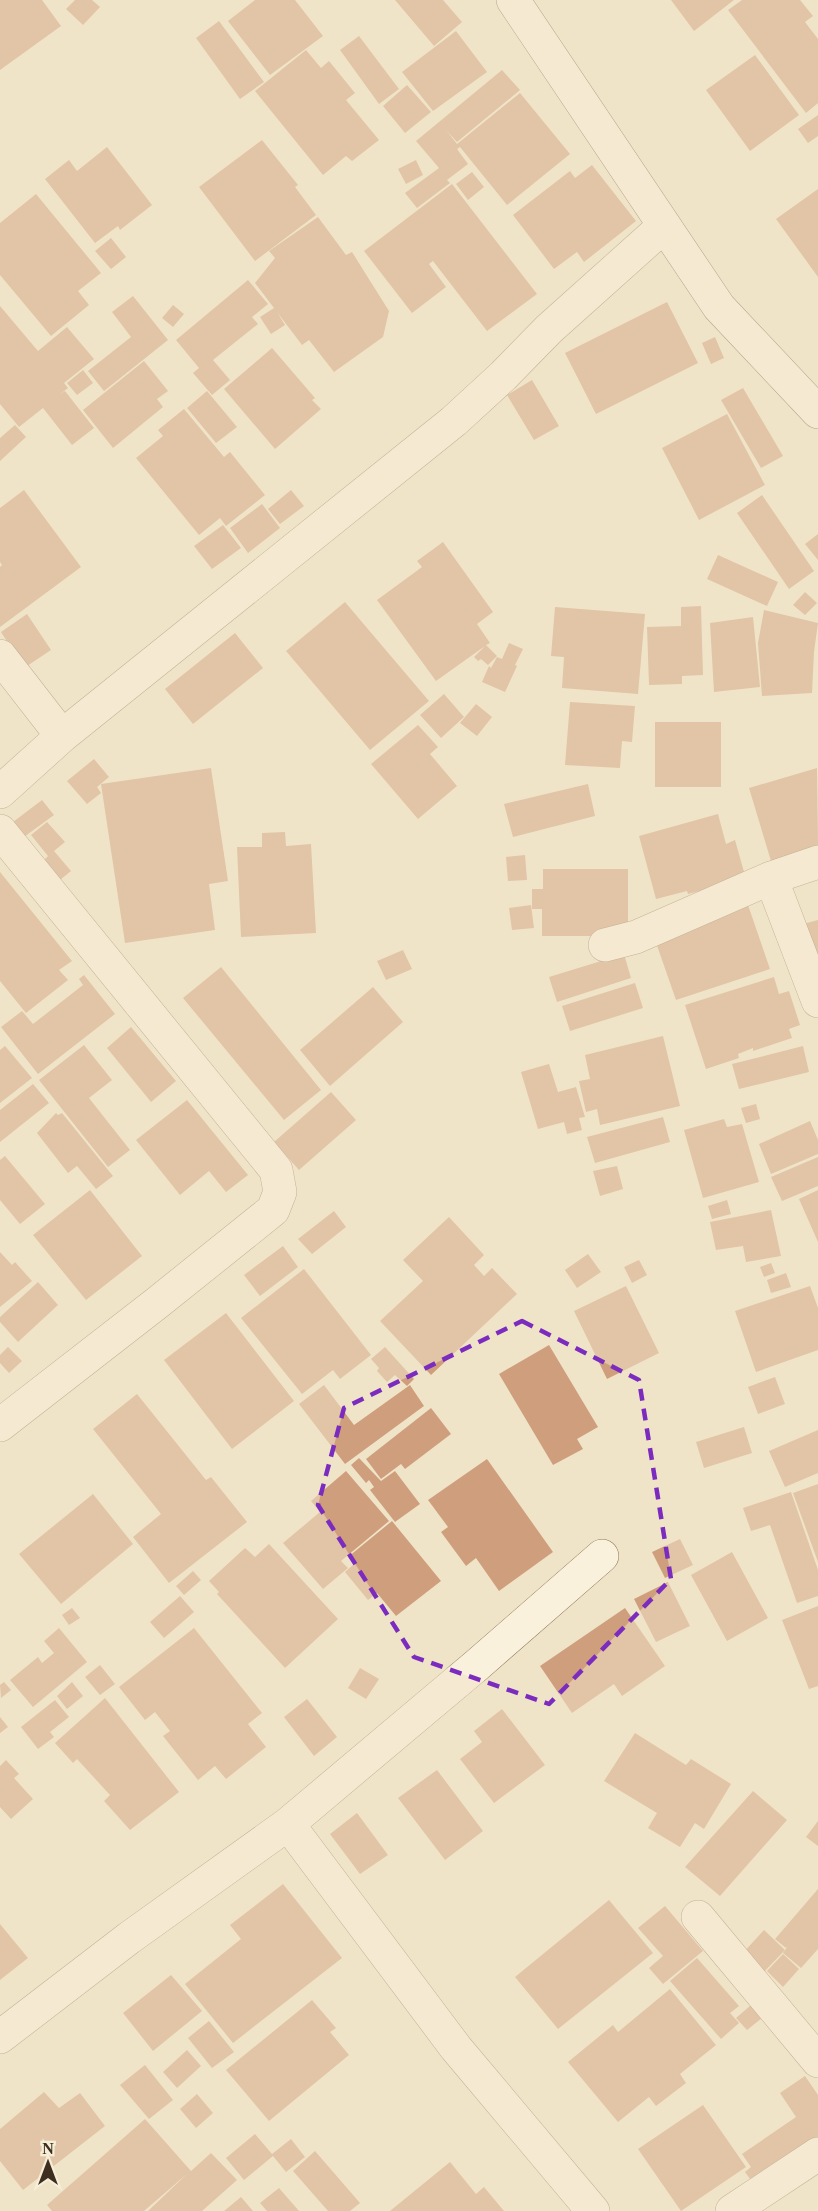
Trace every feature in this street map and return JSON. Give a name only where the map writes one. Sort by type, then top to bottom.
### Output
[{"type":"street","points":[[513,0],[719,307],[818,412]]},
{"type":"street","points":[[0,792],[62,736],[454,421],[549,329],[664,226]]},
{"type":"street","points":[[0,656],[62,736]]},
{"type":"street","points":[[0,831],[276,1170],[280,1192],[273,1210],[148,1311],[0,1425]]},
{"type":"street","points":[[605,945],[636,937],[771,878],[818,862]]},
{"type":"street","points":[[771,878],[818,1001]]},
{"type":"street","points":[[0,2037],[129,1938],[288,1824],[603,1556]]},
{"type":"street","points":[[288,1824],[456,2048],[593,2211]]},
{"type":"street","points":[[698,1917],[818,2061]]},
{"type":"street","points":[[732,2211],[818,2154]]},
{"type":"highlighted area","points":[[522,1321],[639,1380],[671,1579],[549,1704],[414,1657],[318,1505],[344,1408]]},
{"type":"building","points":[[0,0],[42,0],[61,26],[0,70]]},
{"type":"building","points":[[75,0],[92,0],[100,7],[83,25],[66,9]]},
{"type":"building","points":[[255,0],[295,0],[323,36],[270,75],[228,21]]},
{"type":"building","points":[[395,0],[443,0],[462,22],[434,46]]},
{"type":"building","points":[[671,0],[734,0],[694,31]]},
{"type":"building","points":[[742,0],[800,0],[813,16],[805,22],[818,39],[818,103],[806,113],[728,10]]},
{"type":"building","points":[[219,21],[264,82],[240,99],[196,38]]},
{"type":"building","points":[[456,31],[487,72],[433,111],[402,72]]},
{"type":"building","points":[[359,36],[399,89],[379,104],[340,50]]},
{"type":"building","points":[[306,50],[321,68],[329,61],[355,93],[346,100],[379,140],[352,161],[346,156],[323,175],[255,91]]},
{"type":"building","points":[[755,55],[799,115],[750,151],[706,90]]},
{"type":"building","points":[[502,70],[520,90],[457,142],[446,130],[457,144],[520,93],[570,154],[507,205],[460,147],[457,149],[468,164],[447,180],[450,183],[417,208],[405,193],[439,168],[416,141]]},
{"type":"building","points":[[407,85],[431,112],[405,133],[383,106]]},
{"type":"building","points":[[818,115],[818,136],[808,143],[798,129]]},
{"type":"building","points":[[262,140],[298,185],[295,187],[316,215],[255,261],[199,187]]},
{"type":"building","points":[[107,147],[152,205],[120,230],[118,226],[95,243],[45,179],[69,160],[77,171]]},
{"type":"building","points":[[416,160],[423,175],[406,184],[398,169]]},
{"type":"building","points":[[592,165],[636,221],[584,262],[577,252],[554,269],[513,215],[570,171],[575,178]]},
{"type":"building","points":[[472,172],[484,187],[468,200],[456,184]]},
{"type":"building","points":[[452,184],[537,294],[487,331],[433,261],[429,264],[446,287],[412,313],[364,251]]},
{"type":"building","points":[[818,189],[818,277],[776,219]]},
{"type":"building","points":[[36,194],[101,273],[78,291],[89,305],[51,336],[0,275],[0,223]]},
{"type":"building","points":[[318,217],[346,255],[352,252],[389,311],[383,337],[334,372],[309,340],[302,345],[277,312],[285,325],[271,334],[260,317],[274,308],[255,283],[275,258],[269,251]]},
{"type":"building","points":[[111,238],[126,257],[111,269],[95,251]]},
{"type":"building","points":[[248,280],[268,304],[252,317],[258,324],[213,360],[230,380],[212,395],[193,373],[199,368],[176,340]]},
{"type":"building","points":[[133,296],[168,340],[104,391],[88,371],[131,337],[112,312]]},
{"type":"building","points":[[667,302],[698,363],[596,414],[565,353]]},
{"type":"building","points":[[173,305],[184,314],[173,327],[162,318]]},
{"type":"building","points":[[0,306],[38,351],[67,327],[94,359],[64,383],[68,388],[59,395],[65,391],[94,428],[72,445],[43,408],[19,427],[0,404]]},
{"type":"building","points":[[715,337],[724,358],[711,364],[702,343]]},
{"type":"building","points":[[272,348],[315,398],[312,400],[321,409],[275,449],[224,389]]},
{"type":"building","points":[[144,361],[168,391],[157,399],[163,407],[113,448],[83,410]]},
{"type":"building","points":[[83,370],[93,383],[77,395],[67,383]]},
{"type":"building","points":[[532,380],[559,426],[534,440],[507,395]]},
{"type":"building","points":[[743,388],[783,456],[761,468],[721,400]]},
{"type":"building","points":[[207,391],[237,427],[216,443],[187,408]]},
{"type":"building","points":[[184,409],[224,457],[230,452],[265,495],[226,526],[220,518],[199,535],[136,458],[163,436],[158,430]]},
{"type":"building","points":[[727,414],[765,485],[699,520],[662,448]]},
{"type":"building","points":[[15,425],[26,437],[0,461],[0,438]]},
{"type":"building","points":[[24,490],[81,567],[0,627],[0,567],[2,565],[0,562],[0,508]]},
{"type":"building","points":[[291,490],[304,506],[280,524],[268,509]]},
{"type":"building","points":[[762,495],[814,571],[789,589],[737,513]]},
{"type":"building","points":[[262,504],[280,528],[248,553],[230,528]]},
{"type":"building","points":[[223,525],[241,548],[212,569],[194,546]]},
{"type":"building","points":[[818,534],[818,560],[805,544]]},
{"type":"building","points":[[443,542],[493,612],[477,624],[490,643],[486,645],[497,656],[488,665],[481,659],[478,661],[474,657],[485,646],[436,681],[377,600],[422,567],[417,561]]},
{"type":"building","points":[[718,555],[778,582],[767,606],[707,579]]},
{"type":"building","points":[[805,592],[817,603],[805,615],[793,605]]},
{"type":"building","points":[[345,602],[429,701],[370,750],[286,651]]},
{"type":"building","points":[[701,606],[703,675],[682,676],[682,684],[649,685],[647,627],[681,626],[681,607]]},
{"type":"building","points":[[555,607],[645,614],[638,694],[562,688],[564,657],[551,656]]},
{"type":"building","points":[[764,610],[818,623],[812,693],[762,696],[758,643]]},
{"type":"building","points":[[27,614],[51,650],[24,668],[1,632]]},
{"type":"building","points":[[753,617],[760,687],[714,692],[710,623]]},
{"type":"building","points":[[235,633],[263,668],[193,724],[165,689]]},
{"type":"building","points":[[509,643],[523,649],[505,692],[482,682],[489,666],[491,668],[497,657],[502,659]]},
{"type":"building","points":[[444,694],[464,717],[441,738],[420,715]]},
{"type":"building","points":[[570,702],[635,706],[632,742],[622,741],[620,768],[565,765]]},
{"type":"building","points":[[476,704],[492,717],[477,736],[460,723]]},
{"type":"building","points":[[655,722],[721,722],[721,787],[655,787]]},
{"type":"building","points":[[418,725],[438,747],[430,754],[457,786],[418,819],[371,764]]},
{"type":"building","points":[[94,759],[109,777],[97,787],[101,793],[87,804],[67,781]]},
{"type":"building","points":[[211,768],[228,881],[209,884],[215,930],[125,943],[101,784]]},
{"type":"building","points":[[817,768],[818,846],[771,861],[749,788]]},
{"type":"building","points":[[588,784],[595,816],[513,837],[504,804]]},
{"type":"building","points":[[42,800],[54,815],[24,837],[13,822]]},
{"type":"building","points":[[718,814],[726,844],[735,840],[746,879],[688,894],[687,891],[656,899],[639,836]]},
{"type":"building","points":[[47,822],[65,842],[54,851],[71,871],[60,880],[44,860],[48,856],[31,835]]},
{"type":"building","points":[[285,832],[286,846],[311,844],[316,933],[241,937],[237,847],[262,847],[262,833]]},
{"type":"building","points":[[525,855],[527,880],[508,881],[506,857]]},
{"type":"building","points":[[543,869],[628,869],[628,936],[542,936],[542,909],[532,909],[532,889],[543,889]]},
{"type":"building","points":[[0,872],[72,961],[59,970],[68,980],[26,1013],[0,981]]},
{"type":"building","points":[[531,905],[534,928],[512,930],[509,908]]},
{"type":"building","points":[[748,905],[770,969],[676,1000],[654,937]]},
{"type":"building","points":[[818,920],[818,984],[803,924]]},
{"type":"building","points":[[403,950],[412,969],[386,980],[377,961]]},
{"type":"building","points":[[624,954],[631,978],[557,1002],[549,977]]},
{"type":"building","points":[[221,967],[321,1090],[284,1120],[183,998]]},
{"type":"building","points":[[84,975],[115,1014],[38,1074],[1,1027],[22,1011],[33,1024],[83,985],[79,979]]},
{"type":"building","points":[[774,977],[779,994],[789,991],[800,1025],[789,1029],[792,1038],[753,1051],[753,1048],[738,1054],[739,1058],[706,1069],[685,1005]]},
{"type":"building","points":[[635,983],[643,1008],[570,1031],[562,1006]]},
{"type":"building","points":[[373,987],[403,1022],[330,1086],[300,1050]]},
{"type":"building","points":[[131,1027],[176,1081],[151,1102],[107,1048]]},
{"type":"building","points":[[663,1036],[680,1106],[600,1125],[597,1109],[586,1112],[579,1081],[590,1079],[585,1055]]},
{"type":"building","points":[[84,1045],[112,1080],[89,1098],[130,1150],[108,1167],[39,1080]]},
{"type":"building","points":[[5,1046],[32,1078],[0,1103],[0,1050]]},
{"type":"building","points":[[803,1046],[809,1072],[739,1089],[732,1064]]},
{"type":"building","points":[[549,1064],[558,1092],[576,1087],[585,1117],[579,1118],[582,1130],[567,1134],[564,1122],[538,1129],[521,1072]]},
{"type":"building","points":[[33,1084],[49,1103],[0,1142],[0,1110]]},
{"type":"building","points":[[331,1092],[356,1120],[299,1170],[274,1142]]},
{"type":"building","points":[[187,1100],[248,1175],[226,1192],[209,1171],[180,1195],[136,1140]]},
{"type":"building","points":[[756,1104],[760,1119],[746,1123],[741,1108]]},
{"type":"building","points":[[56,1113],[58,1115],[62,1113],[113,1176],[96,1189],[77,1166],[68,1173],[37,1133]]},
{"type":"building","points":[[663,1117],[670,1142],[595,1163],[587,1137]]},
{"type":"building","points":[[724,1119],[727,1127],[742,1124],[759,1182],[703,1198],[684,1130]]},
{"type":"building","points":[[810,1121],[818,1140],[818,1154],[771,1174],[759,1144]]},
{"type":"building","points":[[5,1156],[45,1204],[20,1224],[0,1200],[0,1160]]},
{"type":"building","points":[[818,1157],[818,1186],[782,1201],[771,1177]]},
{"type":"building","points":[[617,1166],[623,1189],[600,1196],[593,1171]]},
{"type":"building","points":[[90,1190],[142,1256],[86,1300],[33,1235]]},
{"type":"building","points":[[818,1190],[818,1242],[799,1199]]},
{"type":"building","points":[[727,1200],[731,1214],[712,1219],[708,1206]]},
{"type":"building","points":[[771,1210],[781,1256],[746,1262],[743,1246],[716,1250],[710,1222]]},
{"type":"building","points":[[334,1211],[346,1227],[312,1254],[298,1239]]},
{"type":"building","points":[[449,1217],[484,1255],[474,1265],[484,1276],[492,1268],[517,1294],[431,1375],[380,1321],[423,1281],[403,1260]]},
{"type":"building","points":[[283,1246],[298,1267],[260,1296],[244,1275]]},
{"type":"building","points":[[0,1252],[12,1265],[15,1262],[32,1281],[0,1307]]},
{"type":"building","points":[[588,1254],[601,1272],[577,1288],[565,1270]]},
{"type":"building","points":[[639,1260],[647,1275],[632,1283],[624,1267]]},
{"type":"building","points":[[771,1263],[775,1273],[764,1277],[760,1267]]},
{"type":"building","points":[[304,1269],[371,1355],[340,1379],[333,1370],[302,1394],[241,1318]]},
{"type":"building","points":[[786,1273],[791,1287],[771,1293],[767,1280]]},
{"type":"building","points":[[38,1282],[58,1305],[18,1342],[0,1322],[0,1317]]},
{"type":"building","points":[[626,1286],[659,1353],[607,1379],[574,1311]]},
{"type":"building","points":[[810,1286],[818,1308],[818,1350],[756,1372],[735,1311]]},
{"type":"building","points":[[226,1313],[294,1401],[232,1449],[164,1360]]},
{"type":"building","points":[[549,1345],[598,1427],[577,1439],[583,1449],[553,1465],[499,1374]]},
{"type":"building","points":[[8,1347],[22,1361],[9,1373],[0,1363],[0,1355]]},
{"type":"building","points":[[385,1347],[414,1379],[407,1386],[395,1375],[387,1382],[377,1371],[379,1368],[371,1359]]},
{"type":"building","points":[[775,1377],[785,1404],[758,1414],[748,1387]]},
{"type":"building","points":[[324,1385],[354,1425],[410,1385],[424,1406],[345,1464],[299,1404]]},
{"type":"building","points":[[137,1394],[206,1480],[211,1477],[247,1522],[169,1583],[133,1537],[161,1514],[93,1429]]},
{"type":"building","points":[[431,1408],[451,1434],[405,1469],[401,1464],[381,1479],[366,1459]]},
{"type":"building","points":[[744,1427],[752,1453],[704,1468],[696,1442]]},
{"type":"building","points":[[818,1430],[818,1473],[785,1487],[769,1451]]},
{"type":"building","points":[[359,1458],[381,1481],[395,1471],[420,1504],[395,1522],[370,1490],[374,1487],[369,1480],[366,1483],[351,1465]]},
{"type":"building","points":[[487,1459],[553,1552],[499,1591],[476,1558],[466,1566],[441,1532],[448,1527],[428,1500]]},
{"type":"building","points":[[346,1471],[389,1521],[341,1561],[348,1568],[323,1589],[283,1543],[320,1512],[311,1501]]},
{"type":"building","points":[[818,1484],[818,1562],[793,1493]]},
{"type":"building","points":[[791,1492],[818,1570],[818,1596],[797,1603],[770,1525],[751,1531],[743,1508]]},
{"type":"building","points":[[93,1494],[133,1544],[61,1604],[19,1554]]},
{"type":"building","points":[[392,1521],[441,1581],[396,1616],[377,1593],[368,1600],[345,1572],[354,1564],[348,1557]]},
{"type":"building","points":[[680,1539],[693,1565],[665,1578],[652,1552]]},
{"type":"building","points":[[269,1544],[338,1619],[285,1668],[217,1594],[219,1592],[209,1581],[245,1548],[255,1557]]},
{"type":"building","points":[[732,1552],[768,1618],[727,1641],[691,1575]]},
{"type":"building","points":[[193,1571],[201,1580],[184,1595],[176,1586]]},
{"type":"building","points":[[668,1582],[690,1626],[656,1642],[634,1599]]},
{"type":"building","points":[[180,1596],[194,1612],[164,1638],[150,1622]]},
{"type":"building","points":[[818,1606],[818,1686],[809,1689],[782,1620]]},
{"type":"building","points":[[72,1608],[80,1618],[69,1625],[62,1615]]},
{"type":"building","points":[[625,1608],[665,1666],[622,1696],[614,1684],[572,1713],[540,1666]]},
{"type":"building","points":[[59,1628],[87,1662],[33,1707],[10,1680],[38,1657],[42,1663],[54,1653],[44,1641]]},
{"type":"building","points":[[194,1628],[262,1713],[248,1724],[266,1747],[226,1779],[215,1766],[198,1780],[163,1736],[170,1731],[155,1712],[145,1720],[119,1687]]},
{"type":"building","points":[[100,1665],[115,1684],[100,1695],[85,1677]]},
{"type":"building","points":[[360,1668],[379,1679],[366,1699],[348,1688]]},
{"type":"building","points":[[4,1682],[11,1690],[1,1698],[0,1685]]},
{"type":"building","points":[[72,1682],[83,1696],[67,1709],[57,1696]]},
{"type":"building","points":[[105,1698],[179,1792],[130,1830],[104,1801],[110,1795],[77,1759],[73,1763],[55,1743]]},
{"type":"building","points":[[307,1699],[337,1737],[314,1756],[284,1717]]},
{"type":"building","points":[[55,1700],[69,1717],[50,1732],[54,1737],[38,1749],[21,1727]]},
{"type":"building","points":[[502,1709],[545,1765],[494,1803],[460,1759],[482,1742],[474,1731]]},
{"type":"building","points":[[0,1717],[8,1727],[0,1733]]},
{"type":"building","points":[[635,1733],[686,1765],[691,1759],[731,1784],[704,1829],[695,1823],[680,1847],[648,1828],[657,1813],[604,1781]]},
{"type":"building","points":[[6,1760],[19,1774],[14,1778],[33,1799],[11,1819],[0,1807],[0,1766]]},
{"type":"building","points":[[437,1770],[483,1831],[445,1860],[398,1798]]},
{"type":"building","points":[[753,1791],[787,1820],[720,1896],[685,1867]]},
{"type":"building","points":[[357,1813],[388,1855],[360,1874],[330,1834]]},
{"type":"building","points":[[818,1821],[818,1846],[806,1837]]},
{"type":"building","points":[[283,1884],[342,1958],[233,2043],[185,1984],[241,1939],[230,1925]]},
{"type":"building","points":[[818,1889],[818,1949],[801,1968],[783,1953],[788,1946],[786,1948],[775,1939]]},
{"type":"building","points":[[609,1900],[653,1953],[558,2029],[515,1977]]},
{"type":"building","points":[[665,1906],[703,1951],[663,1984],[649,1968],[663,1956],[638,1928]]},
{"type":"building","points":[[0,1924],[28,1958],[0,1980]]},
{"type":"building","points":[[764,1930],[785,1950],[761,1975],[741,1955]]},
{"type":"building","points":[[783,1954],[799,1969],[783,1987],[767,1971]]},
{"type":"building","points":[[697,1958],[739,2006],[730,2013],[739,2023],[721,2039],[670,1981]]},
{"type":"building","points":[[171,1975],[202,2011],[153,2051],[123,2013]]},
{"type":"building","points":[[670,1989],[716,2045],[680,2074],[686,2083],[656,2106],[649,2097],[618,2122],[568,2062],[613,2025],[618,2032]]},
{"type":"building","points":[[312,2000],[336,2028],[330,2032],[349,2055],[269,2121],[226,2070]]},
{"type":"building","points":[[751,2005],[762,2018],[747,2030],[736,2018]]},
{"type":"building","points":[[209,2021],[234,2052],[212,2068],[188,2038]]},
{"type":"building","points":[[187,2050],[201,2066],[177,2088],[163,2072]]},
{"type":"building","points":[[145,2065],[173,2100],[149,2119],[120,2085]]},
{"type":"building","points":[[805,2076],[818,2095],[818,2139],[753,2183],[745,2172],[751,2167],[742,2154],[796,2117],[780,2093]]},
{"type":"building","points":[[44,2092],[59,2108],[80,2093],[105,2126],[23,2190],[0,2161],[0,2129]]},
{"type":"building","points":[[197,2094],[213,2113],[196,2128],[180,2109]]},
{"type":"building","points":[[703,2105],[746,2167],[681,2211],[638,2149]]},
{"type":"building","points":[[145,2119],[191,2171],[211,2153],[237,2180],[202,2211],[148,2211],[188,2173],[144,2211],[52,2211],[47,2205]]},
{"type":"building","points":[[255,2134],[272,2154],[291,2139],[305,2157],[286,2172],[273,2156],[244,2180],[226,2158]]},
{"type":"building","points":[[315,2151],[360,2203],[350,2211],[328,2211],[293,2171]]},
{"type":"building","points":[[450,2162],[476,2194],[484,2187],[504,2211],[390,2211]]},
{"type":"building","points":[[279,2188],[299,2211],[267,2211],[260,2203]]},
{"type":"building","points":[[241,2197],[253,2211],[224,2211]]}]
